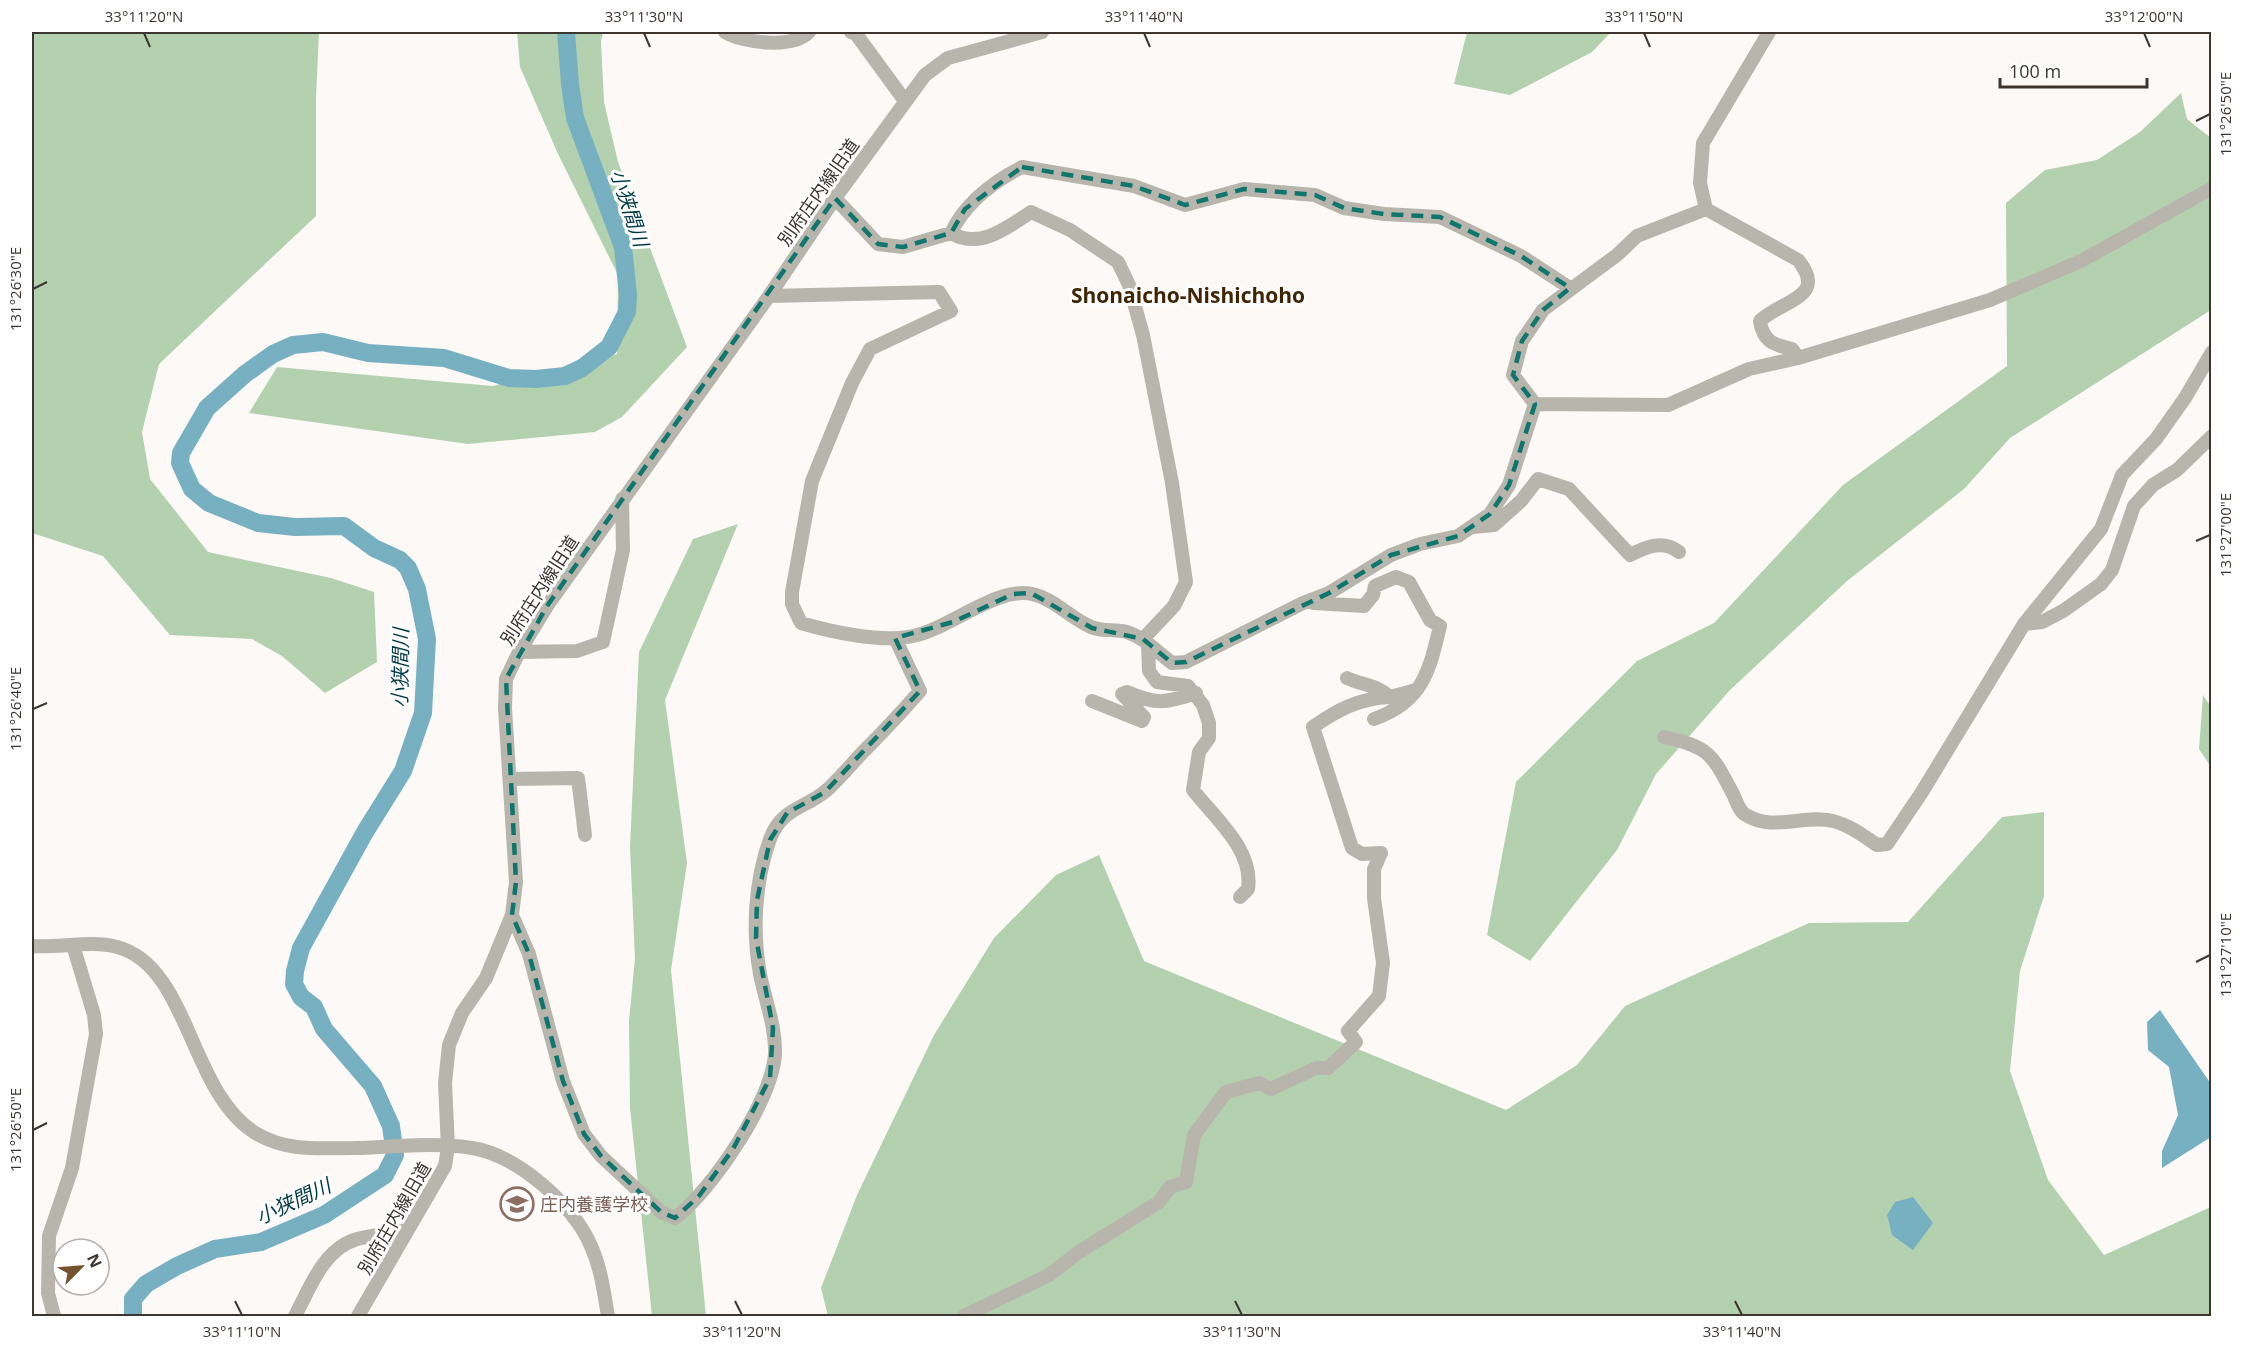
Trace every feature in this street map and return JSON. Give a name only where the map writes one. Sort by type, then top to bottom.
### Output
[{"type":"street","points":[[725,32],[734,37],[785,42],[805,37],[809,32]]},
{"type":"street","points":[[851,32],[856,34],[905,101]]},
{"type":"street","name":"別府庄内線旧道","points":[[358,1317],[442,1172],[448,1147],[445,1083],[449,1045],[462,1013],[486,978],[512,915],[516,882],[505,708],[506,680],[519,652],[547,606],[622,499],[769,296],[834,198],[925,75],[948,58],[1042,32]]},
{"type":"street","points":[[1769,32],[1703,143],[1700,183],[1706,209],[1798,260],[1807,271],[1810,280],[1806,291],[1789,303],[1769,312],[1760,321],[1762,335],[1773,345],[1792,349],[1798,358]]},
{"type":"street","points":[[834,198],[878,244],[903,247],[951,233],[965,209],[988,188],[1022,167],[1134,186],[1185,205],[1244,189],[1315,195],[1344,208],[1440,217],[1521,256],[1570,288]]},
{"type":"street","points":[[1535,404],[1668,405],[1749,369],[1798,358],[1990,300],[2081,261],[2211,188]]},
{"type":"street","points":[[1535,404],[1513,375],[1522,341],[1543,310],[1617,255],[1637,236],[1706,209]]},
{"type":"street","points":[[951,233],[962,240],[982,240],[1031,212],[1070,230],[1118,262],[1124,272],[1143,335],[1156,394],[1186,582],[1174,606],[1146,641],[1149,671],[1157,682],[1188,686],[1196,693],[1209,723],[1209,738],[1199,752],[1193,790],[1236,843],[1247,863],[1248,889],[1240,897]]},
{"type":"street","points":[[769,296],[799,293],[939,292],[951,311],[870,349],[812,481],[794,577],[792,604],[801,623],[824,630],[895,639],[915,636],[1013,594],[1031,593],[1057,604],[1092,628],[1126,632],[1146,641],[1172,663],[1186,662],[1303,603],[1329,593],[1391,555],[1420,544],[1458,536],[1490,514],[1509,485],[1535,404]]},
{"type":"street","points":[[1664,737],[1700,746],[1714,759],[1743,814],[1750,818],[1770,823],[1833,821],[1859,832],[1877,845],[1887,844],[1922,792],[2024,624],[2094,542],[2122,475],[2156,439],[2185,398],[2211,352]]},
{"type":"street","points":[[2024,624],[2042,622],[2064,611],[2101,584],[2112,570],[2134,506],[2153,485],[2177,470],[2211,436]]},
{"type":"street","points":[[1471,527],[1494,525],[1521,501],[1538,480],[1569,489],[1629,555],[1648,546],[1670,545],[1679,552]]},
{"type":"street","points":[[519,652],[577,651],[603,642],[623,549],[622,499]]},
{"type":"street","points":[[1303,603],[1364,606],[1373,595],[1375,586],[1396,577],[1409,582],[1430,620],[1440,626],[1424,681],[1406,705],[1374,719]]},
{"type":"street","points":[[512,915],[529,954],[563,1081],[584,1134],[601,1156],[660,1212],[675,1218],[699,1196],[734,1149],[761,1101],[770,1078],[775,1054],[773,1028],[760,973],[756,938],[757,900],[770,840],[787,813],[825,792],[883,735],[920,691],[895,639]]},
{"type":"street","points":[[1347,678],[1362,685],[1378,687],[1390,697]]},
{"type":"street","points":[[964,1317],[1049,1275],[1079,1252],[1159,1202],[1170,1187],[1186,1182],[1194,1135],[1226,1092],[1259,1083],[1271,1089],[1316,1068],[1328,1068],[1356,1042],[1348,1031],[1379,996],[1383,963],[1374,898],[1374,869],[1381,853],[1362,854],[1352,848],[1313,727],[1352,704],[1370,698],[1390,697],[1416,690]]},
{"type":"street","points":[[1092,701],[1143,721],[1144,717],[1122,694],[1127,692],[1144,699],[1165,703],[1196,693]]},
{"type":"street","points":[[510,779],[578,778],[585,835]]},
{"type":"street","points":[[54,1317],[48,1293],[49,1236],[72,1168],[96,1034],[94,1015],[73,945]]},
{"type":"street","points":[[34,947],[115,946],[131,952],[147,963],[165,985],[208,1077],[225,1105],[246,1126],[271,1142],[304,1149],[448,1147],[475,1149],[507,1160],[564,1206],[582,1228],[591,1246],[608,1317]]},
{"type":"street","points":[[295,1317],[320,1268],[336,1250],[356,1239],[408,1230]]},
{"type":"highlighted area","points":[[1022,167],[1134,186],[1185,205],[1244,189],[1315,195],[1344,208],[1384,214],[1440,217],[1521,256],[1570,288],[1543,310],[1522,341],[1513,375],[1535,404],[1509,485],[1490,514],[1458,536],[1391,555],[1329,593],[1186,662],[1172,663],[1143,639],[1092,628],[1031,593],[1013,594],[953,622],[895,638],[920,691],[825,792],[787,813],[770,840],[757,900],[756,938],[773,1028],[770,1078],[733,1149],[699,1196],[675,1218],[661,1212],[601,1156],[584,1134],[563,1081],[529,954],[512,915],[516,882],[506,679],[547,606],[835,198],[878,244],[903,247],[951,233],[965,209]]},
{"type":"green space","points":[[32,32],[319,32],[316,98],[316,216],[159,364],[142,432],[150,479],[208,552],[331,578],[374,592],[377,662],[325,693],[282,656],[252,639],[170,635],[103,556],[32,533]]},
{"type":"green space","points":[[517,32],[603,32],[601,41],[604,102],[618,162],[687,347],[622,417],[595,432],[468,444],[249,413],[277,367],[493,386],[617,354],[618,275],[558,154],[520,67]]},
{"type":"green space","points":[[1467,32],[1611,32],[1592,52],[1510,95],[1454,84]]},
{"type":"green space","points":[[2181,93],[2187,119],[2211,138],[2211,310],[2010,438],[1964,489],[1847,581],[1730,690],[1656,774],[1617,850],[1530,961],[1487,935],[1516,782],[1637,661],[1714,623],[1843,485],[2007,366],[2006,203],[2045,170],[2097,160],[2140,132]]},
{"type":"green space","points":[[738,524],[665,700],[687,863],[671,970],[706,1316],[652,1316],[630,1108],[629,1021],[635,958],[630,847],[639,652],[693,539]]},
{"type":"green space","points":[[2203,695],[2211,707],[2211,767],[2199,749]]},
{"type":"green space","points":[[2044,812],[2044,896],[2020,971],[2010,1071],[2048,1180],[2104,1255],[2211,1207],[2211,1316],[828,1316],[821,1288],[857,1195],[934,1035],[994,938],[1056,875],[1099,855],[1144,961],[1506,1110],[1577,1065],[1625,1006],[1809,923],[1908,922],[2002,817]]},
{"type":"water","points":[[2160,1010],[2211,1084],[2211,1137],[2162,1168],[2162,1151],[2178,1115],[2169,1067],[2148,1050],[2147,1022]]},
{"type":"water","points":[[1913,1197],[1933,1223],[1913,1250],[1892,1235],[1887,1215],[1895,1202]]},
{"type":"waterway","name":"小狭間川","points":[[133,1316],[133,1299],[146,1284],[177,1266],[215,1249],[261,1242],[324,1215],[385,1175],[395,1155],[391,1126],[373,1086],[324,1029],[314,1007],[301,997],[294,984],[301,948],[365,832],[403,771],[423,713],[427,639],[417,589],[408,568],[400,560],[374,548],[344,526],[295,527],[258,523],[209,503],[192,489],[180,463],[181,453],[207,408],[245,374],[273,354],[293,345],[323,342],[368,353],[444,358],[509,378],[536,379],[565,376],[582,368],[609,347],[627,312],[628,295],[623,247],[575,118],[566,32]]},
{"type":"place","name":"庄内養護学校","points":[[517,1204]]},
{"type":"district","name":"Shonaicho-Nishichoho","points":[[1188,295]]}]
